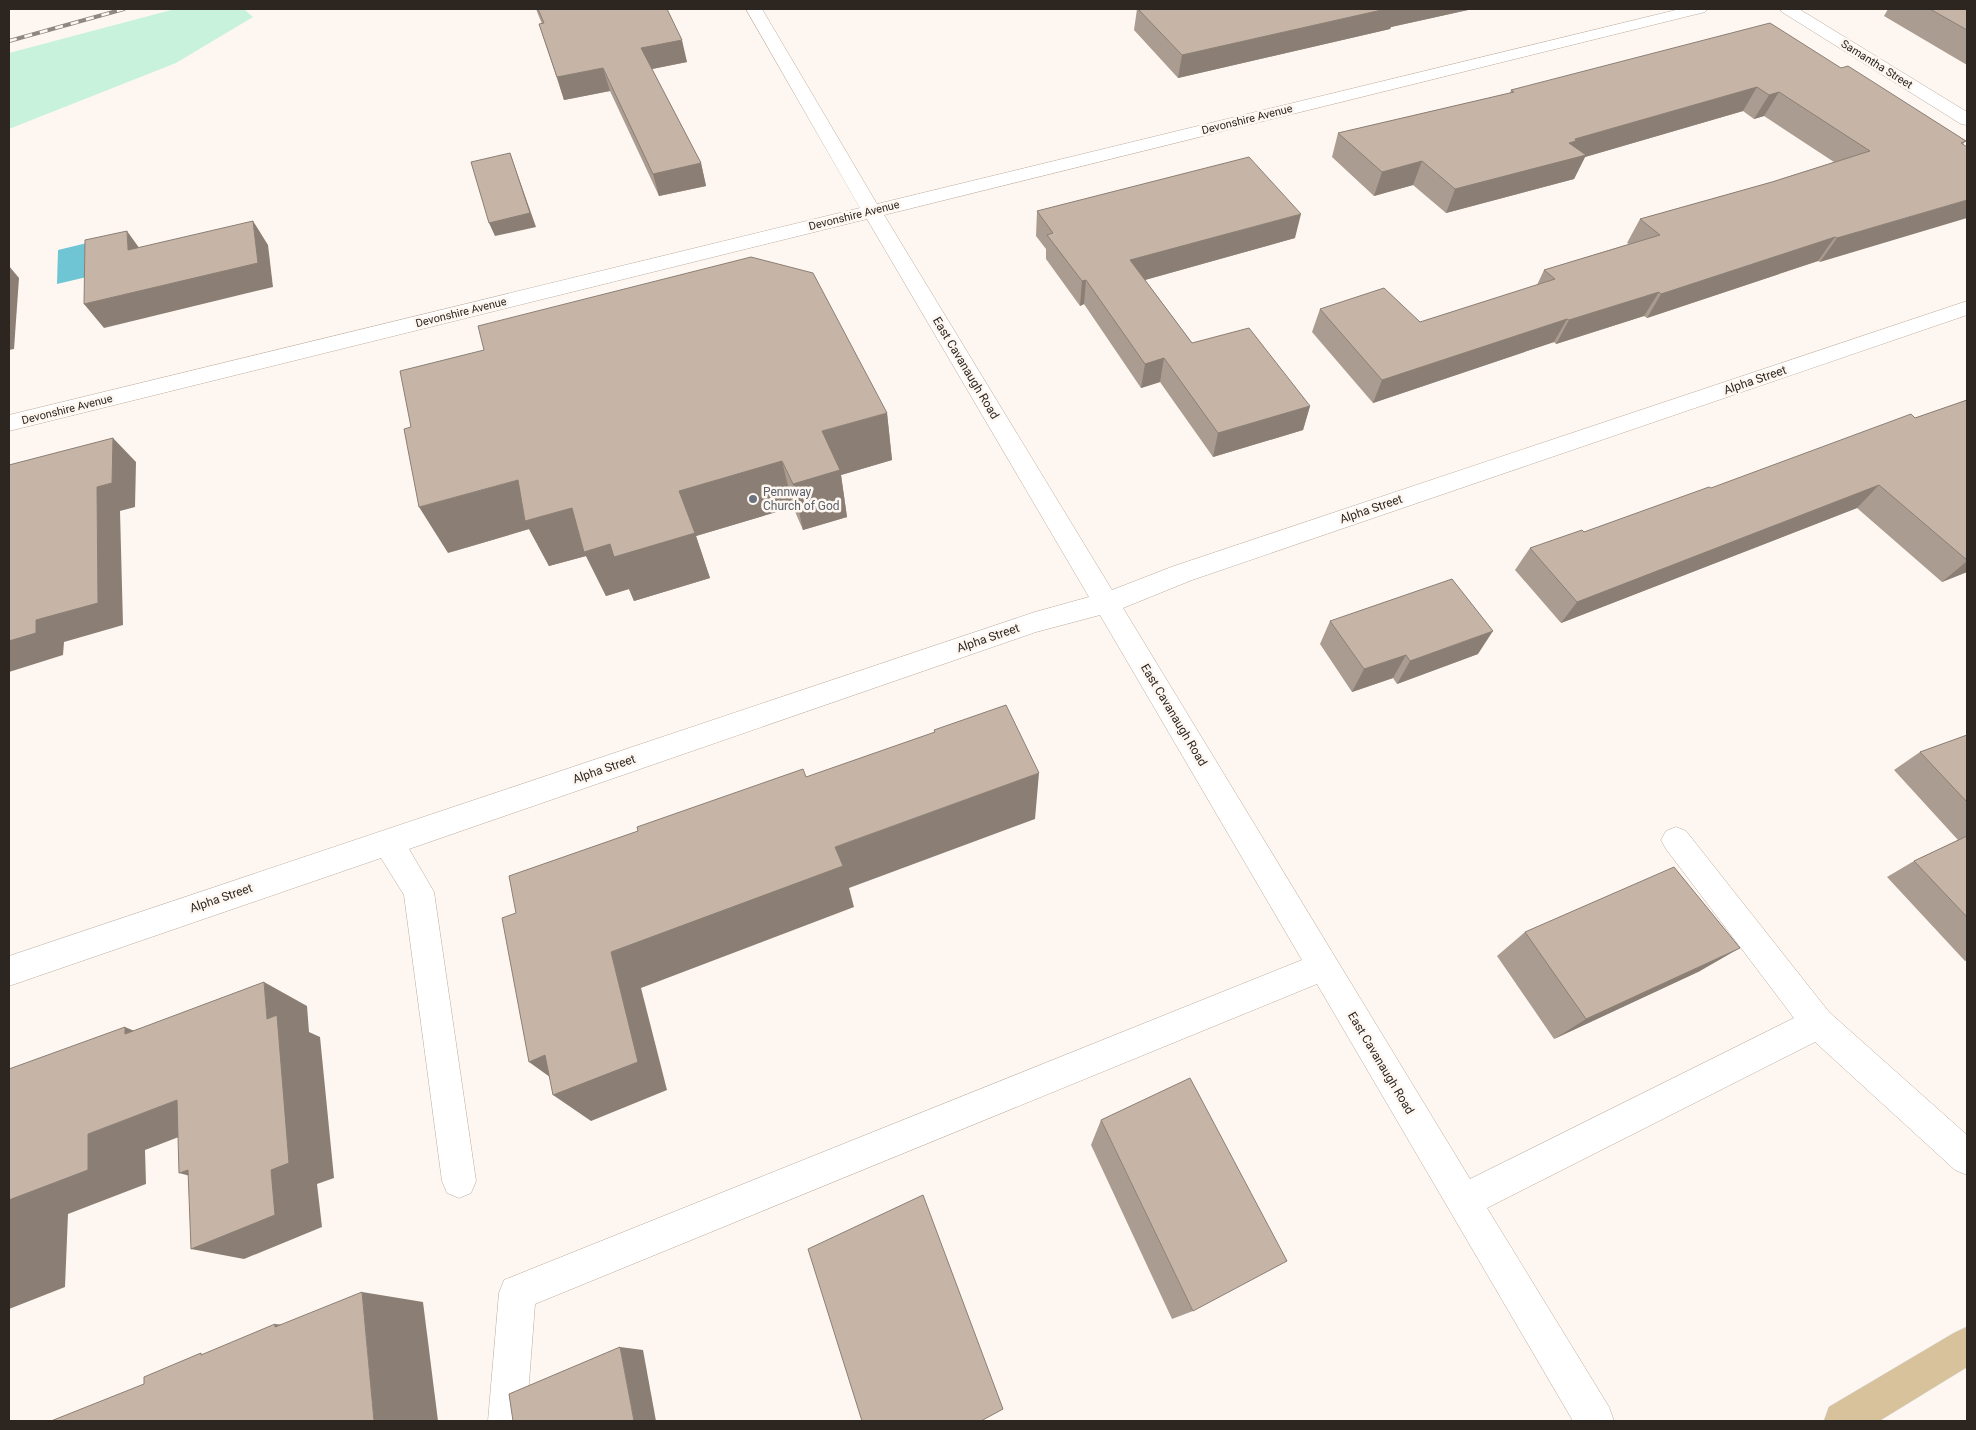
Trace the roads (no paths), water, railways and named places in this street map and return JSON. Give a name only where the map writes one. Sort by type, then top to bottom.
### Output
[{"type":"main road","points":[[1843,1421],[1967,1346]]},
{"type":"street","name":"East Cavanaugh Road","points":[[754,9],[1595,1421]]},
{"type":"street","name":"Devonshire Avenue","points":[[9,423],[872,210],[1699,9]]},
{"type":"street","name":"Samantha Street","points":[[1788,9],[1967,120]]},
{"type":"street","name":"Alpha Street","points":[[9,971],[1035,622],[1107,604],[1183,572],[1967,308]]},
{"type":"street","points":[[1676,840],[1818,1023],[1967,1158]]},
{"type":"street","points":[[388,842],[420,892],[459,1181]]},
{"type":"street","points":[[507,1421],[517,1294],[1324,966]]},
{"type":"street","points":[[1464,1201],[1570,1146],[1818,1023]]},
{"type":"water","points":[[91,242],[91,276],[57,284],[58,250]]},
{"type":"railway","points":[[9,41],[124,9]]},
{"type":"place","name":"Pennway Church of God","points":[[753,499]]}]
